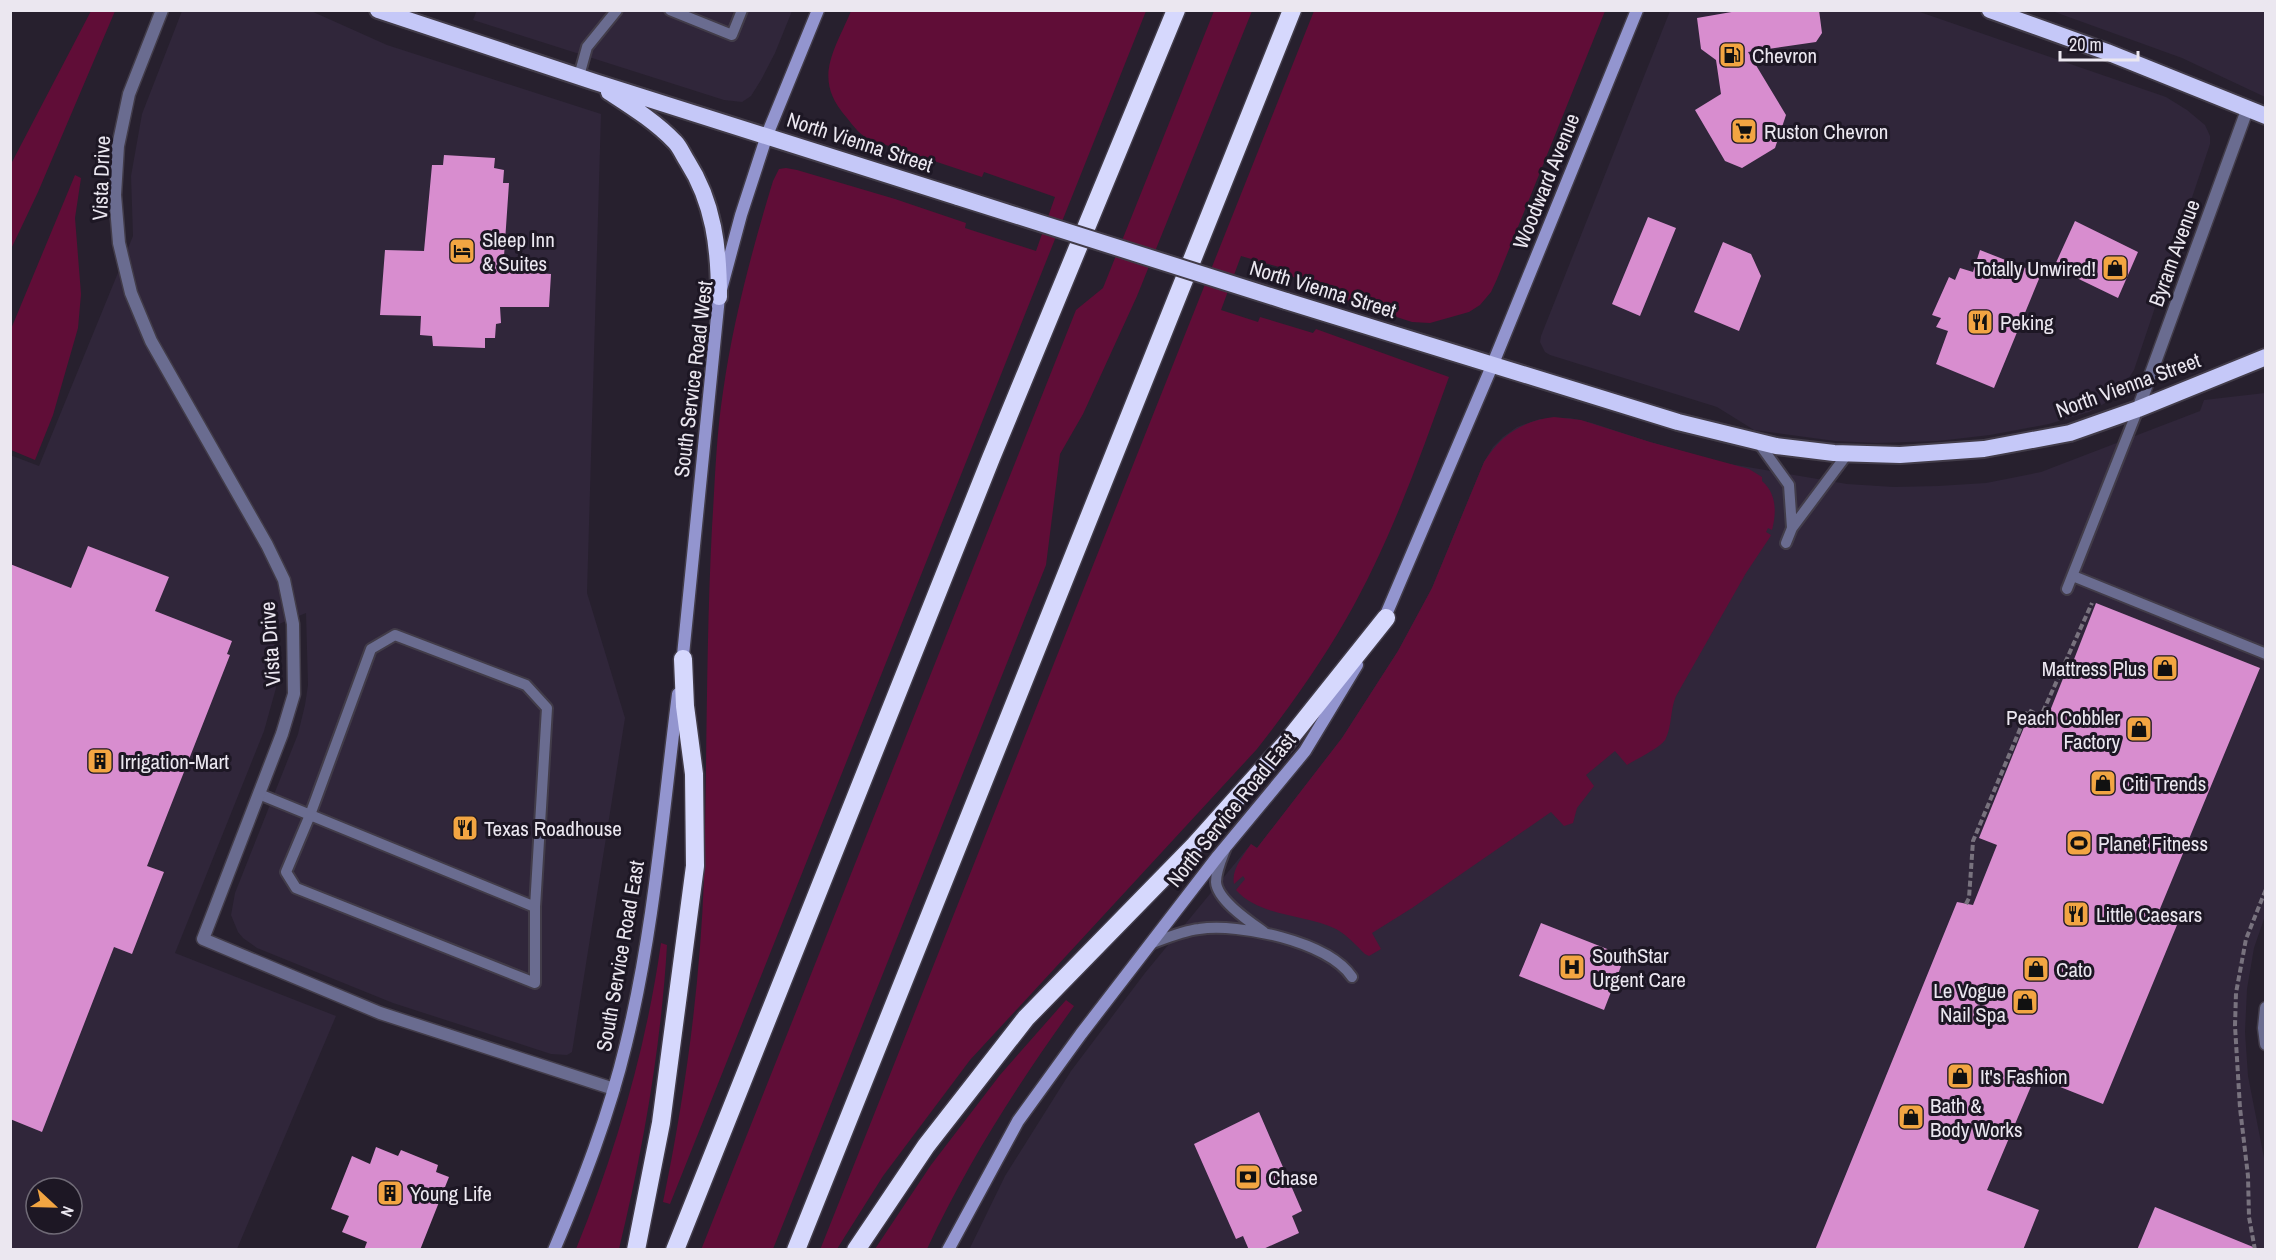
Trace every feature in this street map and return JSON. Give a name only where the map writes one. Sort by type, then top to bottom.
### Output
[{"type":"highway","name":"North Vienna Street","points":[[378,10],[595,82],[1286,302],[1678,422],[1776,446],[1900,455],[1983,449],[2070,433],[2138,409],[2265,357]]},
{"type":"highway","points":[[675,1250],[987,469],[1176,10]]},
{"type":"highway","points":[[796,1250],[1292,10]]},
{"type":"highway","points":[[1990,10],[2107,52],[2265,116]]},
{"type":"highway","points":[[595,82],[647,117],[662,130],[676,143],[693,170],[713,218],[719,257],[719,297]]},
{"type":"highway","points":[[2237,368],[2265,361]]},
{"type":"highway","points":[[856,1250],[926,1146],[1026,1018],[1203,836],[1287,742],[1386,618]]},
{"type":"highway","points":[[636,1250],[661,1123],[695,866],[694,774],[685,706],[683,659]]},
{"type":"main road","name":"South Service Road West","points":[[683,659],[719,297],[741,215],[767,135],[818,10]]},
{"type":"main road","name":"Woodward Avenue","points":[[1492,366],[1637,10]]},
{"type":"main road","name":"North Service Road East","points":[[948,1250],[1018,1121],[1226,846],[1305,751],[1386,618],[1492,366]]},
{"type":"main road","name":"South Service Road East","points":[[554,1250],[581,1185],[614,1089],[627,1042],[646,940],[683,659]]},
{"type":"street","name":"Vista Drive","points":[[162,10],[129,94],[118,146],[116,195],[119,243],[131,292],[151,341],[267,545],[284,580],[293,624],[294,694],[282,734],[203,939],[380,1013],[614,1089]]},
{"type":"street","name":"Byram Avenue","points":[[2138,409],[2247,110]]},
{"type":"street","points":[[2265,1008],[2265,1044]]},
{"type":"lane","points":[[579,76],[587,47],[617,10]]},
{"type":"lane","points":[[670,10],[732,35],[742,10]]},
{"type":"lane","points":[[2067,589],[2138,409]]},
{"type":"lane","points":[[1758,442],[1789,485],[1792,528]]},
{"type":"lane","points":[[1786,543],[1792,528],[1848,453]]},
{"type":"lane","points":[[2073,576],[2265,654]]},
{"type":"lane","points":[[394,635],[526,685],[547,708],[535,907],[536,982],[296,888],[286,872],[310,815],[371,649],[394,635]]},
{"type":"lane","points":[[259,794],[535,907]]},
{"type":"lane","points":[[1226,846],[1217,872],[1216,884],[1223,897],[1238,912],[1266,934]]},
{"type":"lane","points":[[1150,944],[1177,933],[1221,927],[1266,934],[1318,950],[1337,960],[1352,977]]},
{"type":"path","points":[[1966,904],[1969,898],[1973,841],[1995,786],[2028,710],[2041,716],[2092,602]]},
{"type":"path","points":[[2254,1250],[2240,1108],[2235,1026],[2236,993],[2246,939],[2265,889]]},
{"type":"shaded area","points":[[477,10],[792,11],[761,80],[751,96],[742,102],[724,100],[473,20]]},
{"type":"shaded area","points":[[91,11],[115,11],[38,192],[11,249],[11,164]]},
{"type":"shaded area","points":[[182,11],[311,11],[387,45],[601,114],[587,593],[625,718],[572,1052],[567,1055],[551,1054],[393,1003],[257,948],[238,932],[231,915],[235,893],[298,734],[308,685],[306,613],[274,626],[276,688],[264,731],[175,953],[336,1016],[237,1249],[11,1249],[10,455],[39,466],[133,236],[131,176],[142,114]]},
{"type":"shaded area","points":[[851,11],[1146,11],[670,1204],[663,1202],[690,1041],[702,919],[710,571],[719,426],[727,365],[738,312],[773,181],[779,169],[797,170],[966,223],[965,228],[1036,251],[1055,197],[984,172],[982,177],[871,140],[861,134],[836,104],[830,91],[828,78],[833,53]]},
{"type":"shaded area","points":[[1214,11],[1252,11],[1137,296],[1083,414],[1060,454],[1046,565],[773,1249],[701,1250],[1076,310],[1103,288]]},
{"type":"shaded area","points":[[1314,11],[1605,11],[1497,279],[1491,292],[1480,305],[1469,312],[1430,323],[1412,322],[1316,291],[1318,285],[1278,272],[1279,267],[1241,256],[1221,310],[1258,322],[1260,317],[1313,333],[1316,329],[1449,377],[1415,471],[1361,592],[1335,638],[1281,718],[1257,749],[970,1060],[883,1176],[837,1249],[820,1250]]},
{"type":"shaded area","points":[[1670,11],[1917,11],[2166,97],[2187,110],[2205,125],[2210,136],[2210,144],[2134,370],[2125,384],[2107,402],[2089,412],[2049,424],[1990,435],[1938,441],[1876,443],[1835,441],[1754,430],[1717,407],[1545,352],[1540,342],[1541,336]]},
{"type":"shaded area","points":[[2052,11],[2265,11],[2265,97],[2182,58]]},
{"type":"shaded area","points":[[75,175],[81,178],[75,218],[81,294],[78,328],[53,415],[35,460],[11,450],[11,329]]},
{"type":"shaded area","points":[[2265,393],[2266,913],[2254,948],[2247,989],[2245,1032],[2248,1076],[2265,1163],[2265,1249],[969,1250],[1005,1176],[1071,1071],[1145,973],[1251,844],[1257,848],[1342,738],[1398,651],[1432,588],[1484,462],[1493,447],[1517,427],[1540,419],[1570,418],[1724,463],[1847,484],[1894,487],[1938,486],[1986,483],[2041,472],[2200,411],[2204,400]]},
{"type":"shaded area","points":[[1554,417],[1581,420],[1749,469],[1762,477],[1762,481],[1773,497],[1774,523],[1772,530],[1768,528],[1766,532],[1771,535],[1746,573],[1676,696],[1668,733],[1664,741],[1655,749],[1627,765],[1615,751],[1586,775],[1594,786],[1577,808],[1573,823],[1564,826],[1551,812],[1372,933],[1381,949],[1369,956],[1336,929],[1270,910],[1246,899],[1236,890],[1245,879],[1243,876],[1234,884],[1234,874],[1238,863],[1251,844],[1257,848],[1342,738],[1398,651],[1432,588],[1484,462],[1498,444],[1513,431],[1532,422]]},
{"type":"shaded area","points":[[661,943],[667,945],[656,1060],[636,1174],[619,1249],[576,1249],[604,1175],[628,1099],[647,1022]]},
{"type":"shaded area","points":[[1066,1000],[1074,1006],[994,1124],[927,1249],[875,1249],[931,1165],[1000,1075]]},
{"type":"building","points":[[1743,10],[1819,10],[1822,33],[1816,42],[1748,52],[1786,115],[1775,148],[1742,168],[1725,161],[1695,110],[1721,94],[1716,60],[1701,49],[1697,18]]},
{"type":"building","name":"Sleep Inn & Suites","points":[[444,155],[495,158],[494,168],[504,170],[503,183],[509,183],[503,271],[551,274],[549,307],[500,307],[501,323],[496,324],[495,338],[485,338],[485,348],[433,346],[432,336],[420,335],[421,316],[380,315],[385,250],[424,251],[432,165],[443,165]]},
{"type":"building","points":[[1648,217],[1676,228],[1640,316],[1612,304]]},
{"type":"building","points":[[2075,221],[2138,252],[2118,298],[2054,267]]},
{"type":"building","points":[[1723,242],[1751,254],[1761,276],[1739,331],[1694,312]]},
{"type":"building","name":"Peking","points":[[1980,250],[2041,274],[1994,388],[1936,364],[1948,331],[1936,327],[1941,318],[1932,315],[1949,277],[1955,280],[1960,268],[1973,272]]},
{"type":"building","name":"Irrigation-Mart","points":[[88,546],[169,577],[155,611],[232,641],[227,654],[230,655],[147,866],[164,872],[132,954],[114,947],[42,1132],[10,1119],[10,564],[71,588]]},
{"type":"building","points":[[2096,603],[2260,668],[2157,916],[2177,925],[2103,1104],[2035,1077],[1987,1190],[2039,1210],[2023,1250],[1815,1250],[1957,902],[1973,905],[1997,845],[1979,838],[2027,720],[2044,726],[2068,666],[2071,667]]},
{"type":"building","name":"SouthStar Urgent Care","points":[[1541,923],[1625,956],[1604,1010],[1519,976]]},
{"type":"building","name":"Chase","points":[[1259,1112],[1302,1211],[1292,1216],[1299,1233],[1261,1250],[1249,1250],[1243,1236],[1236,1239],[1194,1144]]},
{"type":"building","name":"Young Life","points":[[376,1147],[398,1156],[401,1150],[438,1165],[436,1172],[449,1177],[420,1250],[364,1250],[367,1242],[342,1232],[349,1216],[331,1209],[352,1156],[370,1164]]},
{"type":"building","points":[[2155,1207],[2258,1249],[2258,1250],[2137,1250]]},
{"type":"place","name":"Chevron","points":[[1732,55]]},
{"type":"place","name":"Ruston Chevron","points":[[1744,131]]},
{"type":"place","name":"Sleep Inn & Suites","points":[[462,251]]},
{"type":"place","name":"Totally Unwired!","points":[[2115,268]]},
{"type":"place","name":"Peking","points":[[1980,322]]},
{"type":"place","name":"Mattress Plus","points":[[2165,668]]},
{"type":"place","name":"Peach Cobbler Factory","points":[[2139,729]]},
{"type":"place","name":"Irrigation-Mart","points":[[100,761]]},
{"type":"place","name":"Citi Trends","points":[[2103,783]]},
{"type":"place","name":"Texas Roadhouse","points":[[465,828]]},
{"type":"place","name":"Planet Fitness","points":[[2079,843]]},
{"type":"place","name":"Little Caesars","points":[[2076,914]]},
{"type":"place","name":"SouthStar Urgent Care","points":[[1572,967]]},
{"type":"place","name":"Cato","points":[[2036,969]]},
{"type":"place","name":"Le Vogue Nail Spa","points":[[2025,1002]]},
{"type":"place","name":"It's Fashion","points":[[1960,1076]]},
{"type":"place","name":"Bath & Body Works","points":[[1911,1117]]},
{"type":"place","name":"Chase","points":[[1248,1177]]},
{"type":"place","name":"Young Life","points":[[390,1193]]}]
